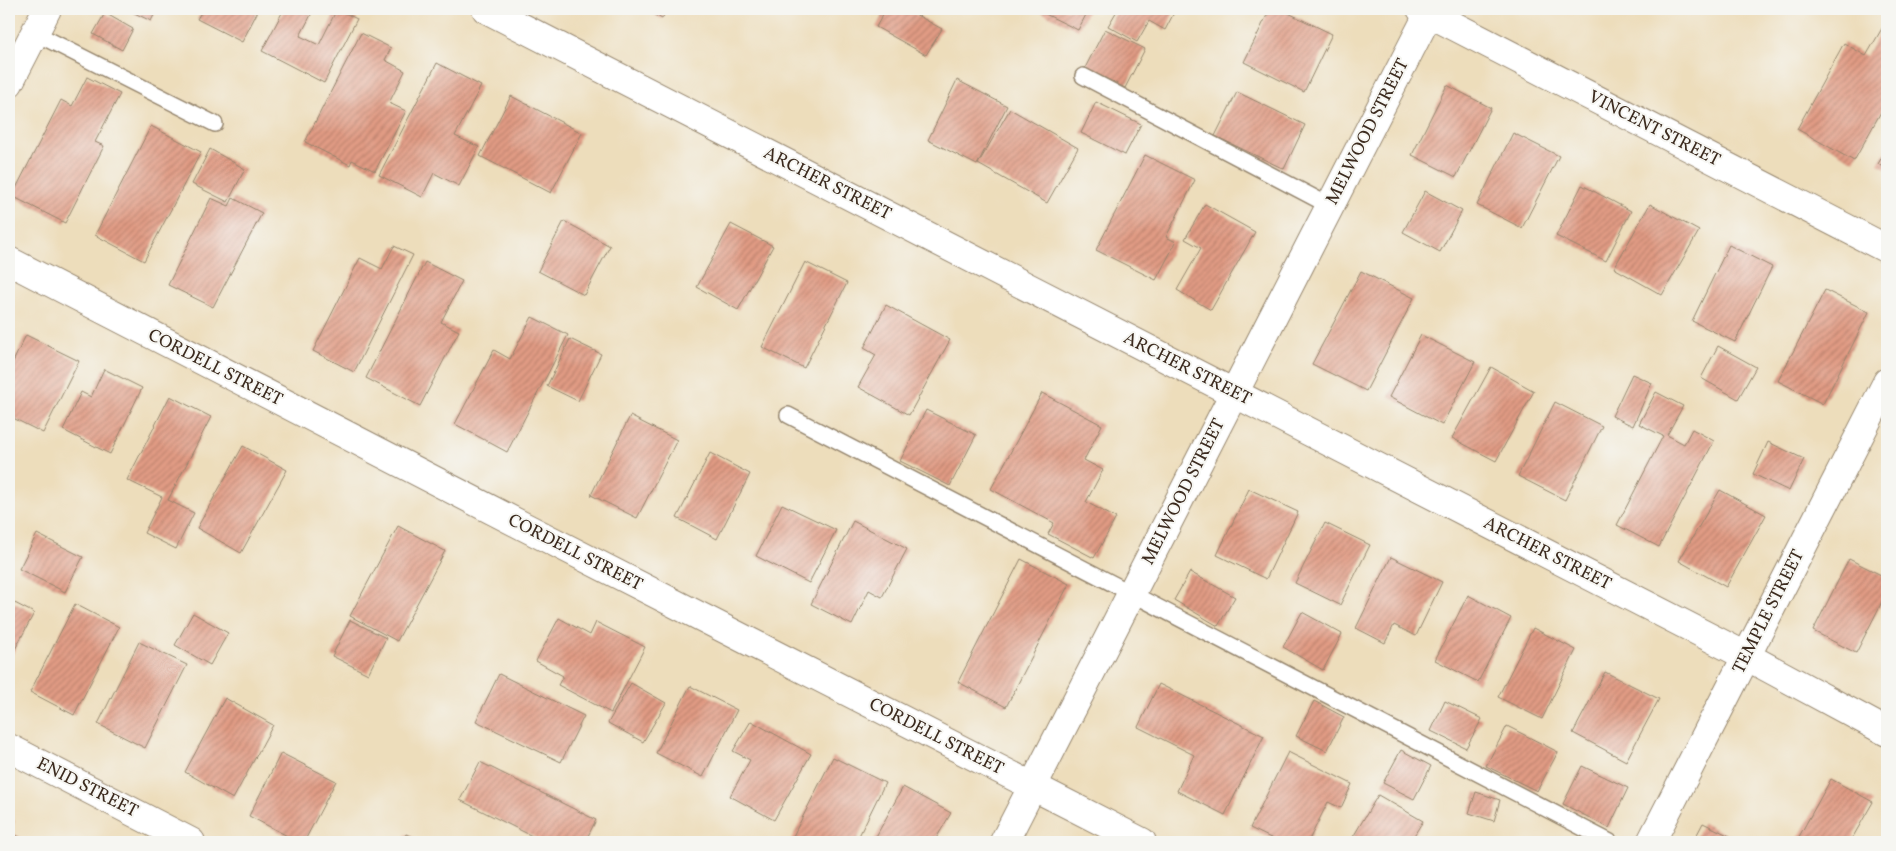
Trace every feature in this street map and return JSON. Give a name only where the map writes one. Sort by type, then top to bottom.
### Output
[{"type":"street","points":[[9,83],[47,9]]},
{"type":"street","name":"ARCHER STREET","points":[[486,9],[1746,656],[1887,732]]},
{"type":"street","name":"MELWOOD STREET","points":[[1004,842],[1330,206],[1427,10]]},
{"type":"street","name":"VINCENT STREET","points":[[1427,10],[1887,249]]},
{"type":"street","name":"CORDELL STREET","points":[[9,261],[514,522],[1142,842]]},
{"type":"street","name":"TEMPLE STREET","points":[[1651,842],[1887,382]]},
{"type":"street","name":"ENID STREET","points":[[9,748],[191,842]]},
{"type":"lane","points":[[35,33],[215,124]]},
{"type":"lane","points":[[1083,76],[1330,206]]},
{"type":"lane","points":[[788,415],[1610,842]]},
{"type":"building","points":[[126,9],[157,9],[151,21]]},
{"type":"building","points":[[203,9],[259,9],[242,42],[197,19]]},
{"type":"building","points":[[284,9],[314,9],[300,36],[319,45],[337,9],[357,19],[324,83],[262,51]]},
{"type":"building","points":[[634,9],[644,9],[642,13]]},
{"type":"building","points":[[644,9],[667,9],[662,19]]},
{"type":"building","points":[[886,9],[906,9],[942,29],[926,55],[876,27]]},
{"type":"building","points":[[1035,9],[1089,9],[1078,30]]},
{"type":"building","points":[[1118,9],[1176,9],[1165,30],[1149,21],[1137,42],[1108,26]]},
{"type":"building","points":[[1270,9],[1280,9],[1332,34],[1304,92],[1244,62]]},
{"type":"building","points":[[105,13],[133,29],[122,50],[93,34]]},
{"type":"building","points":[[1884,25],[1887,26],[1887,101],[1854,161],[1797,129],[1844,43],[1866,56]]},
{"type":"building","points":[[1105,29],[1145,49],[1125,88],[1085,68]]},
{"type":"building","points":[[361,33],[391,48],[385,60],[405,71],[389,103],[406,111],[375,171],[352,160],[350,165],[305,142]]},
{"type":"building","points":[[437,63],[481,86],[455,136],[479,147],[459,186],[434,173],[422,197],[379,175]]},
{"type":"building","points":[[87,77],[120,94],[95,142],[104,146],[65,223],[12,196],[61,100],[72,106]]},
{"type":"building","points":[[957,80],[1007,106],[977,165],[928,140]]},
{"type":"building","points":[[1447,85],[1491,108],[1456,177],[1412,155]]},
{"type":"building","points":[[1237,92],[1305,125],[1284,169],[1215,136]]},
{"type":"building","points":[[511,96],[582,133],[551,193],[480,156]]},
{"type":"building","points":[[1096,102],[1141,124],[1125,155],[1081,133]]},
{"type":"building","points":[[1010,109],[1078,148],[1047,203],[978,164]]},
{"type":"building","points":[[151,126],[201,152],[144,261],[95,235]]},
{"type":"building","points":[[1513,133],[1559,156],[1522,228],[1477,205]]},
{"type":"building","points":[[1887,148],[1887,169],[1878,164]]},
{"type":"building","points":[[210,149],[245,169],[228,202],[192,184]]},
{"type":"building","points":[[1145,155],[1195,180],[1166,237],[1176,242],[1156,280],[1096,250]]},
{"type":"building","points":[[1582,185],[1631,211],[1606,261],[1556,236]]},
{"type":"building","points":[[1425,191],[1462,211],[1440,252],[1403,232]]},
{"type":"building","points":[[211,198],[229,206],[233,198],[262,213],[213,307],[168,285]]},
{"type":"building","points":[[1205,204],[1255,232],[1211,310],[1177,290],[1201,248],[1185,239]]},
{"type":"building","points":[[1650,204],[1699,231],[1662,295],[1614,268]]},
{"type":"building","points":[[564,221],[610,246],[584,295],[538,271]]},
{"type":"building","points":[[731,224],[773,246],[738,310],[697,287]]},
{"type":"building","points":[[1729,245],[1772,267],[1735,342],[1692,321]]},
{"type":"building","points":[[394,246],[413,255],[354,372],[313,351],[360,258],[382,269]]},
{"type":"building","points":[[425,262],[462,281],[441,322],[459,331],[420,406],[366,378]]},
{"type":"building","points":[[805,262],[847,283],[804,368],[762,347]]},
{"type":"building","points":[[1361,271],[1414,298],[1366,391],[1312,364]]},
{"type":"building","points":[[1825,290],[1869,312],[1823,404],[1778,381]]},
{"type":"building","points":[[886,305],[950,340],[909,415],[858,387],[876,355],[864,348]]},
{"type":"building","points":[[532,317],[568,335],[507,452],[455,424],[494,350],[510,359]]},
{"type":"building","points":[[26,335],[79,361],[43,433],[9,416],[9,370]]},
{"type":"building","points":[[1421,335],[1475,362],[1442,425],[1389,397]]},
{"type":"building","points":[[570,339],[601,354],[578,401],[547,386]]},
{"type":"building","points":[[1718,346],[1756,367],[1738,399],[1701,378]]},
{"type":"building","points":[[1491,367],[1534,391],[1496,461],[1452,438]]},
{"type":"building","points":[[104,369],[142,388],[110,454],[63,430],[81,392],[91,397]]},
{"type":"building","points":[[1632,374],[1652,383],[1633,426],[1612,416]]},
{"type":"building","points":[[1656,392],[1683,406],[1667,435],[1684,444],[1692,429],[1714,441],[1659,547],[1617,525],[1663,436],[1639,424]]},
{"type":"building","points":[[1042,393],[1102,425],[1084,460],[1103,470],[1086,502],[1116,518],[1094,558],[1048,534],[1054,523],[991,489]]},
{"type":"building","points":[[170,396],[211,417],[168,500],[194,513],[176,549],[144,533],[162,497],[127,480]]},
{"type":"building","points":[[1555,402],[1602,426],[1565,500],[1518,476]]},
{"type":"building","points":[[926,410],[976,435],[950,486],[900,461]]},
{"type":"building","points":[[630,416],[677,440],[637,518],[591,495]]},
{"type":"building","points":[[1768,442],[1804,459],[1789,491],[1753,474]]},
{"type":"building","points":[[243,446],[287,470],[241,553],[197,528]]},
{"type":"building","points":[[710,453],[750,474],[717,539],[677,518]]},
{"type":"building","points":[[1249,489],[1298,512],[1266,579],[1217,555]]},
{"type":"building","points":[[1720,490],[1766,515],[1726,587],[1679,561]]},
{"type":"building","points":[[782,504],[836,530],[809,583],[756,556]]},
{"type":"building","points":[[853,521],[907,549],[882,597],[869,590],[852,625],[811,604]]},
{"type":"building","points":[[1325,523],[1370,545],[1340,605],[1295,583]]},
{"type":"building","points":[[398,526],[445,551],[397,641],[350,616]]},
{"type":"building","points":[[37,534],[83,557],[65,592],[19,569]]},
{"type":"building","points":[[1391,557],[1442,582],[1416,636],[1394,625],[1385,643],[1356,628]]},
{"type":"building","points":[[1021,559],[1069,584],[1006,707],[958,682]]},
{"type":"building","points":[[1849,559],[1887,578],[1887,592],[1856,653],[1813,631]]},
{"type":"building","points":[[1190,572],[1235,597],[1218,626],[1174,600]]},
{"type":"building","points":[[1468,595],[1511,618],[1478,682],[1435,660]]},
{"type":"building","points":[[9,600],[34,613],[9,661]]},
{"type":"building","points":[[75,604],[119,627],[74,715],[30,692]]},
{"type":"building","points":[[1302,612],[1342,634],[1323,670],[1283,647]]},
{"type":"building","points":[[193,613],[228,633],[210,665],[175,645]]},
{"type":"building","points":[[559,618],[590,635],[596,622],[645,647],[611,713],[558,685],[563,676],[536,661]]},
{"type":"building","points":[[350,620],[386,638],[368,674],[332,656]]},
{"type":"building","points":[[1533,628],[1576,650],[1542,719],[1498,697]]},
{"type":"building","points":[[139,642],[187,665],[145,748],[98,724]]},
{"type":"building","points":[[1605,672],[1659,699],[1626,761],[1573,733]]},
{"type":"building","points":[[499,674],[584,716],[561,762],[476,721]]},
{"type":"building","points":[[631,683],[666,703],[643,742],[608,723]]},
{"type":"building","points":[[1159,684],[1264,736],[1225,815],[1177,791],[1194,755],[1138,727]]},
{"type":"building","points":[[690,686],[737,710],[703,777],[656,753]]},
{"type":"building","points":[[225,698],[273,725],[233,799],[185,772]]},
{"type":"building","points":[[1314,701],[1344,717],[1327,751],[1296,736]]},
{"type":"building","points":[[1445,701],[1482,719],[1466,748],[1431,731]]},
{"type":"building","points":[[751,721],[811,754],[774,820],[730,796],[750,760],[733,751]]},
{"type":"building","points":[[1507,726],[1558,752],[1537,791],[1486,766]]},
{"type":"building","points":[[1401,750],[1431,766],[1414,799],[1383,783]]},
{"type":"building","points":[[1288,752],[1352,784],[1341,808],[1328,802],[1308,842],[1279,842],[1250,828]]},
{"type":"building","points":[[281,753],[336,781],[304,842],[299,842],[249,816]]},
{"type":"building","points":[[833,757],[885,783],[856,842],[790,842]]},
{"type":"building","points":[[480,762],[596,820],[585,842],[544,842],[460,800]]},
{"type":"building","points":[[1582,766],[1628,788],[1609,828],[1563,804]]},
{"type":"building","points":[[1831,779],[1873,802],[1850,842],[1796,842]]},
{"type":"building","points":[[903,787],[951,813],[934,842],[873,842]]},
{"type":"building","points":[[1476,792],[1500,800],[1494,821],[1469,813]]},
{"type":"building","points":[[1378,795],[1423,821],[1410,842],[1350,842]]},
{"type":"building","points":[[9,817],[15,821],[10,832],[29,842],[9,842]]},
{"type":"building","points":[[1703,823],[1742,842],[1693,842]]},
{"type":"building","points":[[406,834],[423,842],[402,842]]}]
